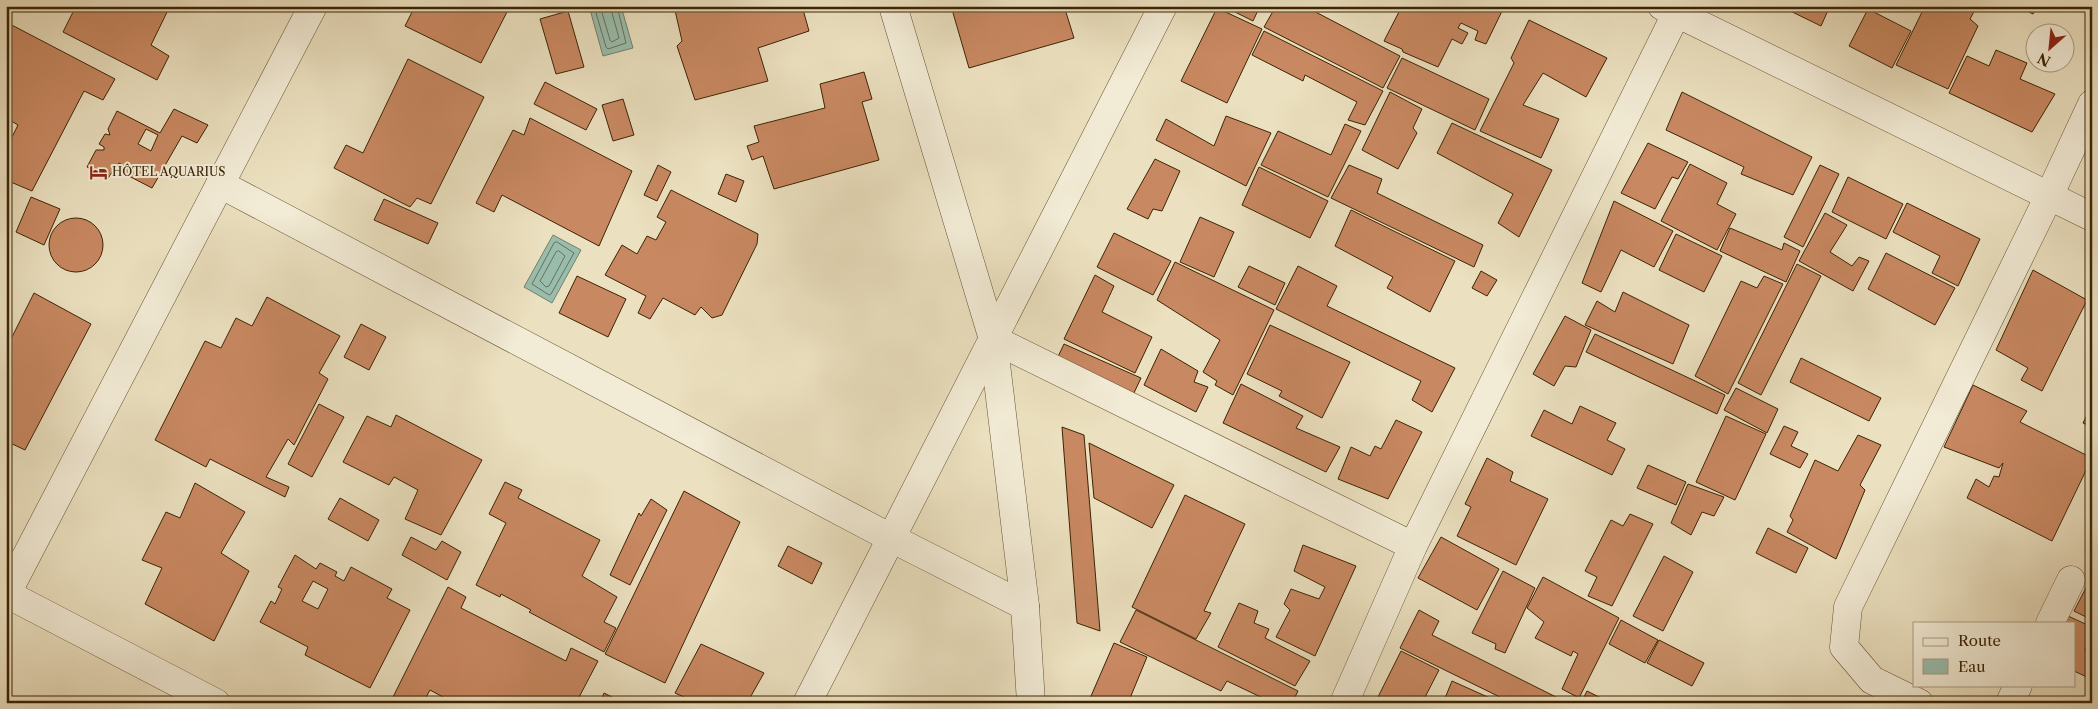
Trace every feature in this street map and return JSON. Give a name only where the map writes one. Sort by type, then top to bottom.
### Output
[{"type":"street","points":[[216,703],[6,595],[313,6]]},
{"type":"street","points":[[893,6],[993,339],[1025,606],[1031,703]]},
{"type":"street","points":[[807,703],[1162,6]]},
{"type":"street","points":[[1344,703],[1413,546],[1673,9],[2092,217]]},
{"type":"street","points":[[1919,703],[1872,680],[1844,647],[1848,607],[2092,104]]},
{"type":"street","points":[[220,184],[891,538],[1025,606]]},
{"type":"street","points":[[993,339],[1413,546]]},
{"type":"street","points":[[2050,622],[2071,580]]},
{"type":"street","points":[[2010,703],[2018,686]]},
{"type":"water","points":[[589,6],[621,6],[633,48],[603,56]]},
{"type":"water","points":[[553,235],[581,250],[552,303],[524,287]]},
{"type":"building","points":[[76,6],[170,6],[151,45],[169,56],[157,80],[63,32]]},
{"type":"building","points":[[415,6],[510,6],[481,63],[405,26]]},
{"type":"building","points":[[674,6],[802,6],[809,31],[758,48],[768,81],[695,100],[677,46],[682,41]]},
{"type":"building","points":[[951,6],[1064,6],[1074,38],[969,68]]},
{"type":"building","points":[[1223,6],[1260,6],[1253,21]]},
{"type":"building","points":[[1276,6],[1304,6],[1400,56],[1383,88],[1264,27]]},
{"type":"building","points":[[1402,6],[1504,7],[1486,44],[1475,40],[1478,31],[1461,23],[1458,28],[1468,33],[1462,44],[1452,39],[1438,67],[1403,52],[1402,49],[1384,41]]},
{"type":"building","points":[[1780,6],[1830,6],[1821,26]]},
{"type":"building","points":[[1925,6],[1977,6],[1970,19],[1978,26],[1948,89],[1896,65]]},
{"type":"building","points":[[2017,6],[2037,6],[2033,14]]},
{"type":"building","points":[[1217,8],[1262,29],[1227,103],[1181,81]]},
{"type":"building","points":[[1868,9],[1911,31],[1892,68],[1849,46]]},
{"type":"building","points":[[568,11],[584,67],[556,74],[540,19]]},
{"type":"building","points":[[1529,20],[1607,58],[1586,97],[1543,73],[1523,105],[1559,119],[1541,158],[1480,131],[1514,63],[1511,58]]},
{"type":"building","points":[[6,22],[115,79],[103,100],[84,91],[32,191],[6,180],[6,149],[18,125],[6,118]]},
{"type":"building","points":[[1264,31],[1383,91],[1365,125],[1348,120],[1357,102],[1305,75],[1303,81],[1252,55]]},
{"type":"building","points":[[1996,50],[2026,63],[2020,79],[2055,94],[2032,132],[1949,93],[1967,56],[1989,66]]},
{"type":"building","points":[[1402,58],[1489,99],[1475,130],[1387,88]]},
{"type":"building","points":[[408,59],[484,97],[431,204],[417,198],[410,207],[334,168],[346,145],[363,153]]},
{"type":"building","points":[[864,72],[872,99],[862,102],[879,160],[774,189],[763,156],[752,160],[747,146],[759,142],[754,126],[825,108],[820,84]]},
{"type":"building","points":[[545,82],[597,109],[586,130],[534,104]]},
{"type":"building","points":[[1390,92],[1422,109],[1413,128],[1417,133],[1398,169],[1362,150]]},
{"type":"building","points":[[1682,92],[1812,157],[1793,195],[1741,174],[1744,167],[1666,130]]},
{"type":"building","points":[[623,99],[634,135],[613,141],[602,105]]},
{"type":"building","points":[[174,109],[208,125],[197,143],[182,136],[152,188],[123,173],[126,167],[119,163],[108,178],[87,167],[96,150],[104,150],[104,147],[99,144],[105,134],[110,135],[108,129],[117,111],[160,133]],"holes":[[[146,129],[158,135],[151,151],[138,144]]]},
{"type":"building","points":[[1226,116],[1271,133],[1246,186],[1156,140],[1166,119],[1214,146]]},
{"type":"building","points":[[530,118],[632,171],[599,246],[502,195],[494,212],[476,203],[513,130],[524,135]]},
{"type":"building","points":[[1452,123],[1552,170],[1519,237],[1498,223],[1513,194],[1437,153]]},
{"type":"building","points":[[1345,124],[1361,131],[1328,197],[1261,165],[1278,131],[1331,155]]},
{"type":"building","points":[[1648,143],[1688,162],[1678,179],[1672,177],[1655,209],[1621,193]]},
{"type":"building","points":[[1155,159],[1180,171],[1162,211],[1153,209],[1148,219],[1127,209]]},
{"type":"building","points":[[1690,164],[1727,183],[1717,204],[1736,214],[1717,250],[1661,221]]},
{"type":"building","points":[[658,165],[671,172],[657,201],[644,195]]},
{"type":"building","points":[[1349,165],[1382,179],[1377,193],[1483,245],[1474,267],[1331,198]]},
{"type":"building","points":[[1820,165],[1839,174],[1803,247],[1784,237]]},
{"type":"building","points":[[1259,167],[1328,201],[1310,238],[1242,205]]},
{"type":"building","points":[[726,174],[744,181],[736,202],[718,194]]},
{"type":"building","points":[[1848,177],[1903,204],[1886,239],[1832,212]]},
{"type":"building","points":[[671,190],[758,234],[757,244],[722,315],[712,318],[701,307],[695,315],[663,298],[650,319],[638,313],[646,296],[605,275],[622,245],[637,254],[647,236],[656,240],[666,222],[657,217]]},
{"type":"building","points":[[31,197],[60,209],[44,245],[16,232]]},
{"type":"building","points":[[384,199],[438,223],[428,244],[374,220]]},
{"type":"building","points":[[1614,201],[1673,231],[1654,267],[1621,250],[1601,292],[1582,283]]},
{"type":"building","points":[[1907,203],[1980,239],[1958,286],[1932,273],[1940,256],[1893,232]]},
{"type":"building","points":[[1351,210],[1455,261],[1430,312],[1387,288],[1393,277],[1335,246]]},
{"type":"building","points":[[1825,213],[1847,225],[1830,252],[1852,266],[1859,257],[1869,261],[1853,291],[1799,261]]},
{"type":"building","points":[[1200,217],[1234,232],[1214,277],[1180,262]]},
{"type":"building","points":[[71,218],[81,218],[91,222],[99,230],[103,245],[99,260],[91,268],[81,272],[71,272],[61,268],[53,260],[49,250],[49,240],[53,230],[61,222]]},
{"type":"building","points":[[1730,228],[1782,250],[1784,243],[1800,251],[1786,282],[1720,251]]},
{"type":"building","points":[[1114,233],[1171,261],[1153,295],[1097,267]]},
{"type":"building","points":[[1676,234],[1722,256],[1704,292],[1659,270]]},
{"type":"building","points":[[1886,253],[1955,288],[1935,325],[1868,289]]},
{"type":"building","points":[[1175,262],[1274,310],[1233,395],[1215,385],[1217,381],[1203,372],[1220,340],[1157,300]]},
{"type":"building","points":[[1797,264],[1821,276],[1761,395],[1738,383]]},
{"type":"building","points":[[1249,266],[1285,283],[1275,305],[1238,287]]},
{"type":"building","points":[[1298,266],[1337,286],[1327,306],[1455,368],[1432,412],[1412,400],[1421,381],[1276,309]]},
{"type":"building","points":[[2033,270],[2087,300],[2042,391],[2021,380],[2028,368],[1996,350]]},
{"type":"building","points":[[1481,271],[1497,280],[1487,296],[1472,288]]},
{"type":"building","points":[[1095,275],[1114,286],[1102,312],[1152,337],[1135,373],[1064,339]]},
{"type":"building","points":[[577,276],[626,299],[608,337],[559,313]]},
{"type":"building","points":[[1764,276],[1783,284],[1728,394],[1695,376],[1741,281],[1757,288]]},
{"type":"building","points":[[1623,292],[1689,325],[1673,364],[1585,325],[1597,301],[1615,312]]},
{"type":"building","points":[[34,293],[91,324],[25,450],[6,441],[6,349]]},
{"type":"building","points":[[267,297],[340,336],[319,373],[328,379],[294,445],[288,439],[266,477],[289,487],[285,497],[210,459],[206,467],[155,440],[205,341],[221,348],[236,318],[252,326]]},
{"type":"building","points":[[1565,316],[1591,330],[1576,367],[1565,366],[1554,386],[1533,374]]},
{"type":"building","points":[[361,324],[386,337],[369,370],[344,357]]},
{"type":"building","points":[[1270,325],[1350,362],[1322,418],[1279,396],[1282,391],[1247,374]]},
{"type":"building","points":[[1595,334],[1725,395],[1717,414],[1586,352]]},
{"type":"building","points":[[1064,344],[1141,378],[1133,395],[1055,363]]},
{"type":"building","points":[[1161,349],[1198,371],[1194,382],[1208,387],[1196,412],[1144,385]]},
{"type":"building","points":[[1801,358],[1881,398],[1869,421],[1790,382]]},
{"type":"building","points":[[1241,384],[1303,416],[1296,428],[1340,447],[1326,472],[1223,423]]},
{"type":"building","points":[[1973,385],[2027,411],[2020,422],[2092,458],[2052,541],[1967,498],[1976,479],[1989,487],[1994,476],[1999,477],[2003,463],[1999,468],[1944,447]]},
{"type":"building","points":[[1736,388],[1778,409],[1767,433],[1724,410]]},
{"type":"building","points":[[319,404],[344,417],[312,477],[288,464]]},
{"type":"building","points":[[2092,405],[2092,427],[2083,423]]},
{"type":"building","points":[[1580,406],[1616,423],[1607,440],[1625,449],[1612,475],[1531,436],[1544,410],[1572,424]]},
{"type":"building","points":[[396,415],[482,460],[441,535],[405,519],[418,490],[394,477],[389,485],[343,462],[367,416],[391,427]]},
{"type":"building","points":[[1726,416],[1766,434],[1735,500],[1696,482]]},
{"type":"building","points":[[1396,420],[1422,432],[1388,499],[1338,479],[1351,447],[1370,456],[1375,446],[1381,449]]},
{"type":"building","points":[[1784,426],[1798,432],[1791,446],[1808,454],[1800,468],[1770,454]]},
{"type":"building","points":[[1062,427],[1084,435],[1100,631],[1077,623]]},
{"type":"building","points":[[1858,435],[1881,445],[1860,485],[1865,490],[1836,559],[1787,532],[1793,520],[1790,516],[1815,460],[1838,471]]},
{"type":"building","points":[[1089,443],[1174,485],[1152,528],[1094,498]]},
{"type":"building","points":[[1487,458],[1513,472],[1510,481],[1548,499],[1516,565],[1457,536],[1471,507],[1465,504]]},
{"type":"building","points":[[1648,465],[1686,482],[1676,505],[1637,488]]},
{"type":"building","points":[[505,482],[522,490],[518,498],[600,540],[582,576],[617,597],[604,622],[616,628],[604,652],[529,612],[531,610],[501,594],[500,597],[476,585],[506,523],[489,514]]},
{"type":"building","points":[[195,483],[245,512],[221,553],[249,571],[214,641],[145,604],[162,568],[142,560],[166,512],[180,518]]},
{"type":"building","points":[[1688,484],[1724,497],[1714,516],[1702,512],[1691,535],[1671,523]]},
{"type":"building","points":[[684,491],[740,522],[665,683],[605,654]]},
{"type":"building","points":[[1185,495],[1245,524],[1204,611],[1211,613],[1196,639],[1132,607]]},
{"type":"building","points":[[340,498],[379,520],[368,541],[328,519]]},
{"type":"building","points":[[651,499],[667,510],[630,585],[610,575],[639,513],[641,516]]},
{"type":"building","points":[[1630,514],[1653,524],[1612,606],[1588,596],[1597,577],[1585,571],[1611,520],[1623,526]]},
{"type":"building","points":[[1768,528],[1808,548],[1796,573],[1756,553]]},
{"type":"building","points":[[411,537],[436,550],[442,541],[461,552],[447,580],[402,555]]},
{"type":"building","points":[[1441,537],[1499,569],[1477,610],[1418,578]]},
{"type":"building","points":[[1303,545],[1356,566],[1315,656],[1276,637],[1290,610],[1284,604],[1291,589],[1319,599],[1325,587],[1294,571]]},
{"type":"building","points":[[788,546],[822,563],[812,584],[778,566]]},
{"type":"building","points":[[295,555],[316,569],[320,563],[337,572],[335,576],[344,581],[351,567],[392,589],[387,598],[410,610],[370,688],[305,655],[308,647],[260,622],[271,601],[275,604],[282,589],[278,587]],"holes":[[[313,581],[328,589],[318,609],[302,601]]]},
{"type":"building","points":[[1664,556],[1693,572],[1663,631],[1633,616]]},
{"type":"building","points":[[1503,571],[1535,588],[1505,653],[1495,649],[1496,644],[1472,633]]},
{"type":"building","points":[[2092,576],[2092,620],[2074,611]]},
{"type":"building","points":[[1543,577],[1619,618],[1579,698],[1562,689],[1578,654],[1573,651],[1571,656],[1535,638],[1544,622],[1527,608]]},
{"type":"building","points":[[448,587],[466,597],[461,608],[566,661],[571,648],[598,661],[576,703],[454,703],[430,690],[423,703],[390,703]]},
{"type":"building","points":[[1239,603],[1258,611],[1254,623],[1269,629],[1265,638],[1310,661],[1295,686],[1218,647]]},
{"type":"building","points":[[1136,610],[1298,691],[1292,703],[1266,703],[1267,700],[1227,681],[1221,691],[1120,642]]},
{"type":"building","points":[[1419,610],[1439,621],[1432,635],[1568,703],[1512,703],[1400,648]]},
{"type":"building","points":[[2068,616],[2092,627],[2092,636],[2085,650],[2092,656],[2092,671],[2087,677],[2076,672],[2076,622],[2065,622]]},
{"type":"building","points":[[1621,620],[1658,640],[1645,663],[1609,644]]},
{"type":"building","points":[[1659,640],[1704,663],[1692,686],[1647,663]]},
{"type":"building","points":[[1114,643],[1147,657],[1128,703],[1088,703]]},
{"type":"building","points":[[701,644],[764,673],[747,703],[697,703],[675,693]]},
{"type":"building","points":[[1401,651],[1439,670],[1422,703],[1375,703]]},
{"type":"building","points":[[1452,681],[1501,703],[1443,703]]},
{"type":"building","points":[[1587,691],[1611,703],[1581,703]]},
{"type":"building","points":[[604,693],[624,703],[600,703]]},
{"type":"place","name":"HÔTEL AQUARIUS","points":[[98,172]]}]
